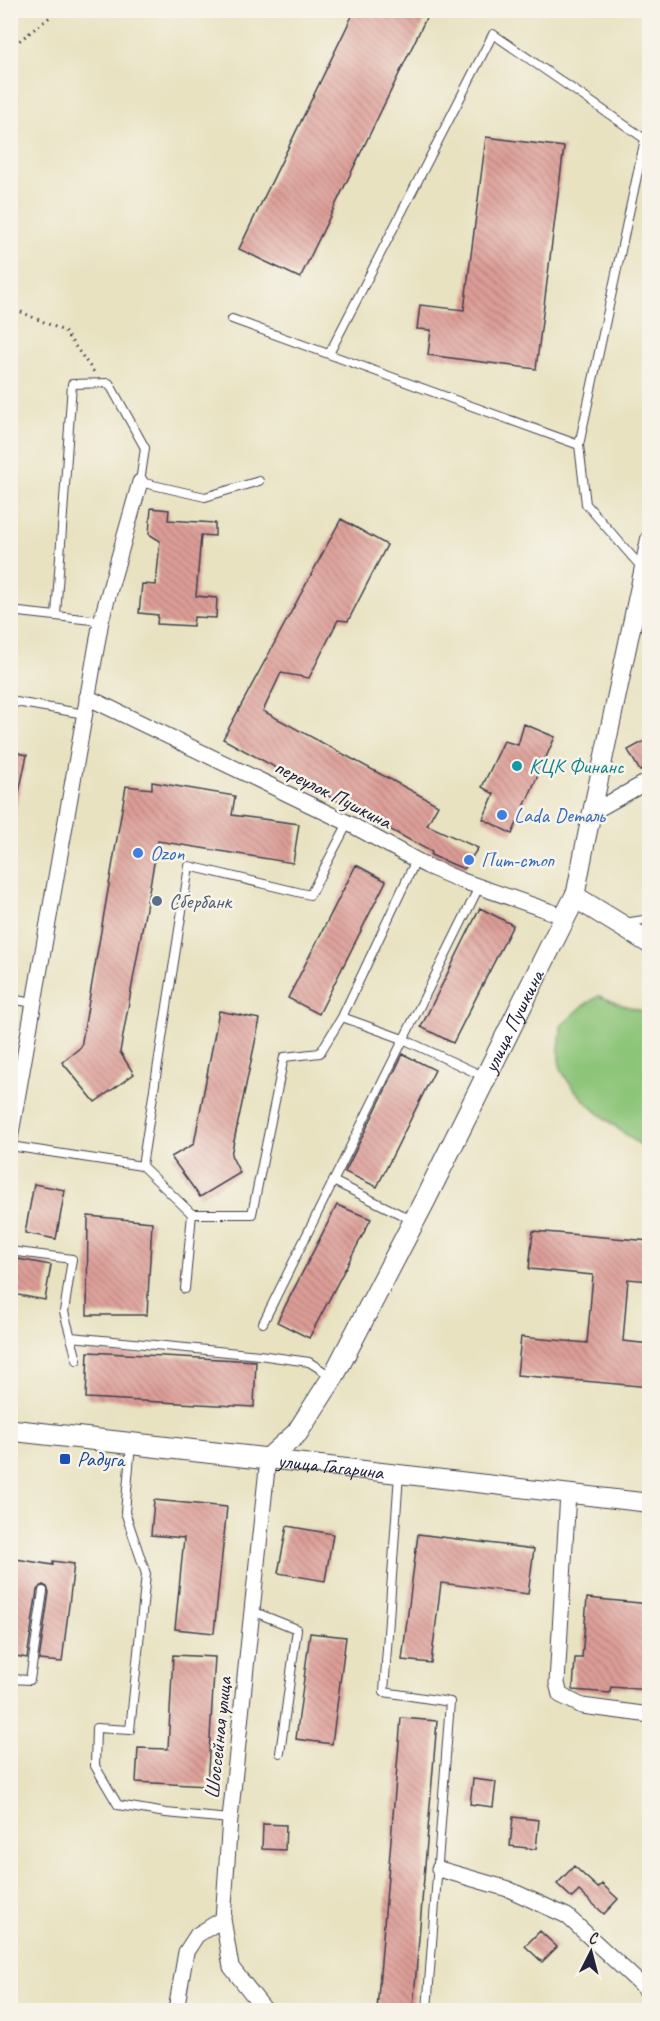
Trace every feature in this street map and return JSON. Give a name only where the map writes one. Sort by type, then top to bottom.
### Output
[{"type":"main road","name":"улица Пушкина","points":[[268,1459],[297,1433],[333,1377],[414,1221],[575,897]]},
{"type":"main road","points":[[575,897],[650,943]]},
{"type":"main road","name":"улица Гагарина","points":[[10,1430],[268,1459]]},
{"type":"street","points":[[10,1139],[101,621],[140,482]]},
{"type":"street","name":"улица Пушкина","points":[[575,897],[591,813],[646,568],[650,539]]},
{"type":"street","name":"переулок Пушкина","points":[[87,697],[348,824],[416,860],[479,887],[566,917]]},
{"type":"street","points":[[591,813],[650,780]]},
{"type":"street","name":"улица Гагарина","points":[[268,1459],[650,1503]]},
{"type":"street","name":"Шоссейная улица","points":[[265,2010],[231,1967],[224,1919],[230,1819],[268,1459]]},
{"type":"street","points":[[568,1493],[556,1683],[560,1695],[582,1706],[650,1715]]},
{"type":"street","points":[[439,1869],[508,1889],[567,1916],[650,1993]]},
{"type":"street","points":[[176,2010],[186,1952],[198,1935],[224,1919]]},
{"type":"lane","points":[[329,354],[493,34],[647,139],[579,445],[586,504],[646,568]]},
{"type":"lane","points":[[232,319],[579,445]]},
{"type":"lane","points":[[56,615],[72,384],[109,383],[145,448],[140,482],[205,497],[259,481]]},
{"type":"lane","points":[[10,610],[101,621]]},
{"type":"lane","points":[[10,701],[85,714]]},
{"type":"lane","points":[[142,1166],[189,866],[310,895],[348,824]]},
{"type":"lane","points":[[10,1146],[142,1166],[192,1214],[252,1214],[284,1057],[320,1053],[342,1017],[416,860]]},
{"type":"lane","points":[[263,1323],[479,887]]},
{"type":"lane","points":[[618,923],[650,919]]},
{"type":"lane","points":[[10,999],[34,1003]]},
{"type":"lane","points":[[342,1017],[403,1039],[486,1077]]},
{"type":"lane","points":[[333,1181],[414,1221]]},
{"type":"lane","points":[[185,1289],[192,1214]]},
{"type":"lane","points":[[10,1251],[72,1259],[64,1312],[77,1360]]},
{"type":"lane","points":[[71,1336],[309,1362],[333,1377]]},
{"type":"lane","points":[[131,1444],[125,1512],[146,1574],[130,1730],[96,1728],[95,1766],[118,1805],[166,1813],[230,1819]]},
{"type":"lane","points":[[399,1474],[384,1692],[450,1702],[427,2010]]},
{"type":"lane","points":[[10,1679],[30,1680],[43,1591]]},
{"type":"lane","points":[[252,1611],[297,1629],[280,1753]]},
{"type":"path","points":[[10,48],[59,10]]},
{"type":"green space","points":[[599,996],[649,1013],[649,1151],[595,1110],[570,1084],[562,1071],[559,1059],[561,1026],[584,1005]]},
{"type":"building","points":[[355,10],[430,10],[300,278],[239,249]]},
{"type":"building","points":[[486,137],[564,147],[536,369],[428,355],[431,330],[417,329],[420,305],[464,310]]},
{"type":"building","points":[[151,508],[169,510],[168,520],[215,523],[215,536],[201,535],[196,596],[217,598],[216,618],[194,617],[193,626],[157,624],[158,615],[139,613],[142,584],[156,585],[160,541],[149,534]]},
{"type":"building","points":[[341,519],[387,545],[348,621],[338,620],[309,678],[281,673],[263,711],[438,805],[427,825],[478,848],[464,869],[431,855],[432,852],[223,739]]},
{"type":"building","name":"КЦК Финанс","points":[[524,724],[555,737],[512,834],[483,819],[494,794],[482,787],[504,741],[518,745]]},
{"type":"building","points":[[650,738],[650,766],[640,771],[628,750]]},
{"type":"building","points":[[10,751],[27,755],[16,807],[10,806]]},
{"type":"building","points":[[152,782],[235,796],[232,815],[299,824],[293,863],[158,841],[120,1052],[134,1074],[95,1102],[62,1062],[81,1047],[126,786],[152,789]]},
{"type":"building","points":[[356,865],[386,881],[319,1014],[288,998]]},
{"type":"building","points":[[480,908],[513,925],[453,1043],[421,1027]]},
{"type":"building","points":[[219,1011],[260,1019],[231,1155],[240,1173],[200,1197],[171,1157],[194,1144]]},
{"type":"building","points":[[403,1054],[435,1070],[377,1187],[345,1172]]},
{"type":"building","points":[[34,1184],[65,1190],[56,1239],[25,1233]]},
{"type":"building","points":[[337,1205],[371,1219],[309,1338],[277,1322]]},
{"type":"building","points":[[88,1216],[152,1222],[147,1315],[87,1315]]},
{"type":"building","points":[[533,1231],[650,1241],[650,1281],[628,1279],[623,1341],[650,1344],[650,1387],[517,1375],[521,1337],[587,1343],[593,1275],[529,1269]]},
{"type":"building","points":[[18,1259],[51,1265],[45,1300],[12,1294]]},
{"type":"building","points":[[88,1352],[256,1361],[254,1407],[86,1398]]},
{"type":"building","points":[[154,1500],[227,1507],[214,1633],[175,1629],[184,1538],[151,1535]]},
{"type":"building","points":[[287,1526],[333,1534],[325,1581],[278,1573]]},
{"type":"building","points":[[418,1534],[534,1549],[528,1594],[441,1583],[431,1663],[402,1660]]},
{"type":"building","points":[[10,1558],[53,1565],[53,1561],[74,1564],[62,1662],[39,1660],[49,1592],[43,1585],[37,1590],[27,1658],[10,1655]]},
{"type":"building","points":[[587,1598],[650,1604],[650,1690],[611,1687],[610,1693],[573,1690],[575,1658],[582,1658]]},
{"type":"building","points":[[310,1633],[346,1637],[332,1744],[296,1739]]},
{"type":"building","points":[[173,1655],[215,1657],[207,1786],[136,1782],[138,1748],[168,1749]]},
{"type":"building","points":[[401,1718],[437,1721],[413,2010],[377,2010]]},
{"type":"building","points":[[473,1779],[496,1782],[493,1807],[470,1804]]},
{"type":"building","points":[[513,1817],[539,1820],[536,1849],[510,1846]]},
{"type":"building","points":[[263,1824],[286,1825],[285,1850],[262,1849]]},
{"type":"building","points":[[574,1866],[598,1888],[602,1884],[618,1899],[604,1914],[579,1891],[572,1898],[557,1884]]},
{"type":"building","points":[[540,1931],[557,1947],[542,1962],[525,1946]]},
{"type":"place","name":"КЦК Финанс","points":[[517,766]]},
{"type":"place","name":"Lada Dеталь","points":[[502,815]]},
{"type":"place","name":"Ozon","points":[[138,853]]},
{"type":"place","name":"Пит-стоп","points":[[469,860]]},
{"type":"place","name":"Сбербанк","points":[[157,901]]},
{"type":"place","name":"Радуга","points":[[65,1459]]}]
